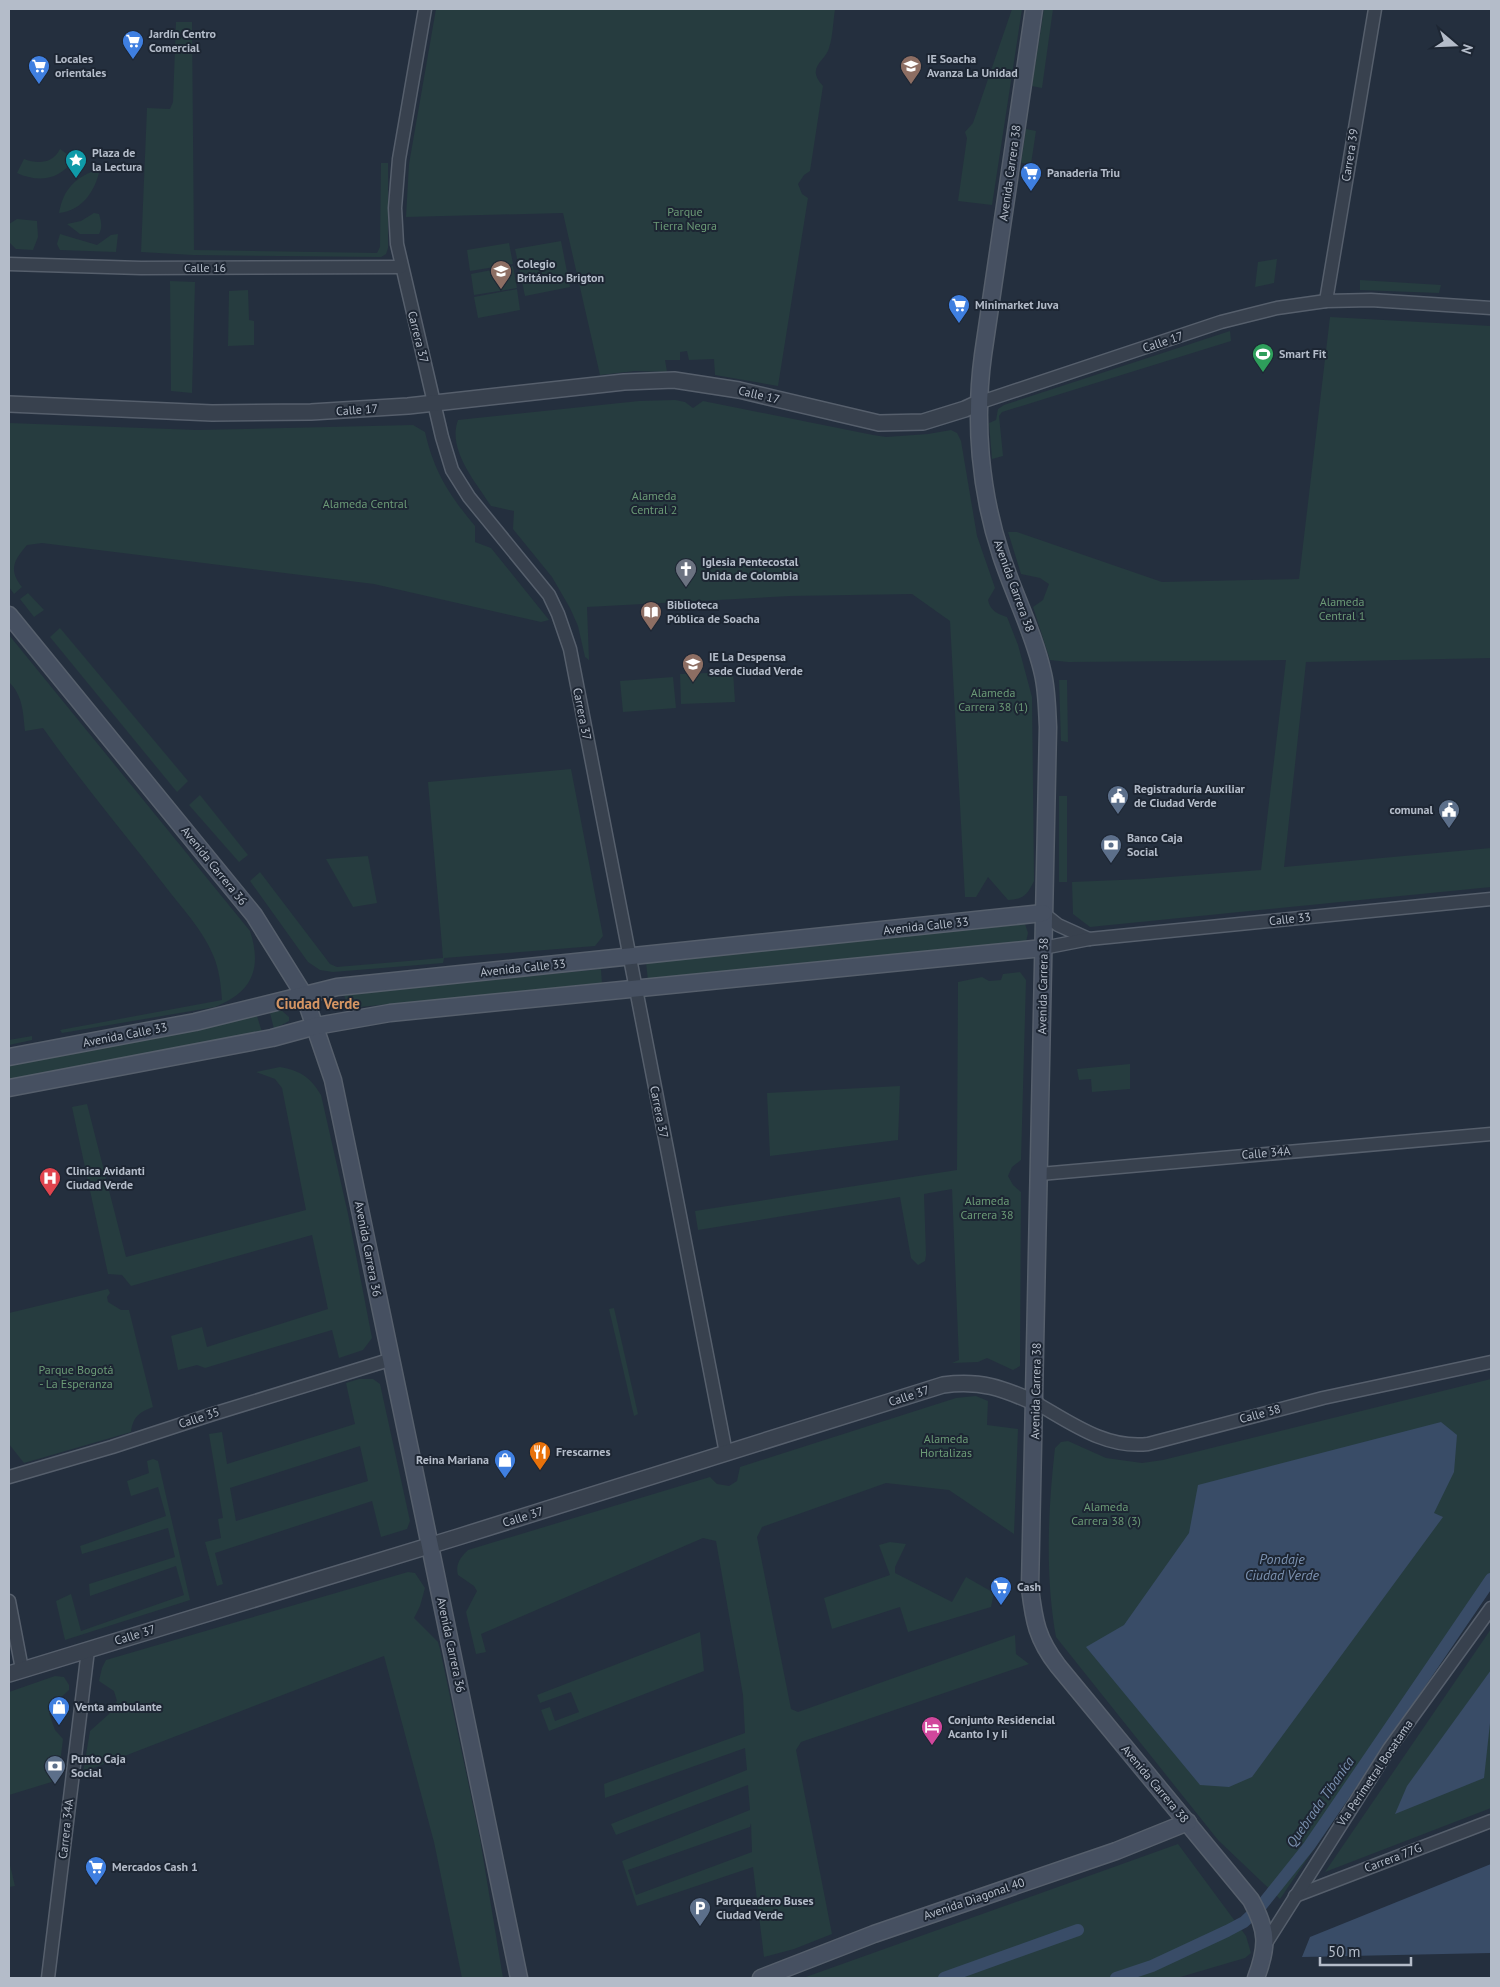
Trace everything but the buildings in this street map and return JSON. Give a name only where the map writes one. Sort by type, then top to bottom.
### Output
[{"type":"main road","name":"Avenida Carrera 38","points":[[1034,9],[982,355],[978,403],[983,466],[990,510],[1001,553],[1036,647],[1045,688],[1048,727],[1043,913],[1036,1403],[1030,1588],[1036,1627],[1040,1639],[1058,1666],[1251,1900],[1260,1916],[1266,1943]]},
{"type":"main road","name":"Avenida Carrera 36","points":[[9,615],[243,900],[304,995],[316,1026],[333,1080],[389,1360],[451,1642],[518,1978]]},
{"type":"main road","name":"Avenida Calle 33","points":[[9,1057],[195,1022],[337,987],[1043,913]]},
{"type":"main road","points":[[9,1088],[272,1038],[316,1026],[390,1013],[1043,948]]},
{"type":"main road","name":"Avenida Diagonal 40","points":[[761,1978],[874,1934],[1116,1850],[1188,1822]]},
{"type":"main road","points":[[1256,1978],[1266,1943]]},
{"type":"street","name":"Carrera 37","points":[[425,9],[397,178],[396,225],[401,268],[446,454],[460,484],[540,583],[558,614],[564,631],[726,1453]]},
{"type":"street","name":"Carrera 39","points":[[1326,301],[1374,9]]},
{"type":"street","name":"Calle 16","points":[[9,264],[141,268],[401,268]]},
{"type":"street","name":"Calle 17","points":[[9,404],[212,413],[320,412],[435,403],[624,382],[674,380],[739,390],[879,423],[923,422],[1221,322],[1277,308],[1326,301],[1371,300],[1491,308]]},
{"type":"street","name":"Calle 33","points":[[1043,948],[1089,939],[1491,899]]},
{"type":"street","name":"Calle 33","points":[[1043,913],[1058,925],[1089,939]]},
{"type":"street","name":"Calle 34A","points":[[1040,1174],[1491,1134]]},
{"type":"street","name":"Calle 35","points":[[9,1477],[112,1447],[389,1360]]},
{"type":"street","name":"Calle 38","points":[[1036,1403],[1100,1438],[1136,1446],[1323,1398],[1491,1362]]},
{"type":"street","name":"Calle 37","points":[[15,1672],[429,1546],[943,1385],[969,1382],[993,1385],[1036,1403]]},
{"type":"street","points":[[9,1601],[15,1672]]},
{"type":"street","name":"Vía Perimetral Bosatama","points":[[1266,1943],[1389,1749],[1491,1608]]},
{"type":"street","name":"Carrera 34A","points":[[48,1978],[88,1650]]},
{"type":"street","name":"Carrera 77G","points":[[1295,1896],[1491,1821]]},
{"type":"green space","name":"Parque Tierra Negra","points":[[436,9],[835,9],[829,48],[816,69],[818,79],[823,86],[810,171],[804,175],[798,184],[802,194],[808,198],[778,386],[715,375],[714,359],[689,360],[687,351],[680,352],[680,360],[665,360],[667,372],[635,371],[600,375],[563,213],[406,217],[409,164]]},
{"type":"green space","points":[[1012,9],[1022,9],[992,205],[958,201],[967,138],[965,132],[973,123]]},
{"type":"green space","points":[[1044,9],[1053,9],[1042,88],[1032,86]]},
{"type":"green space","points":[[176,22],[192,22],[194,250],[377,253],[380,247],[381,163],[388,163],[388,248],[386,254],[381,257],[193,255],[141,252],[147,108],[170,109],[173,102]]},
{"type":"green space","points":[[1026,129],[1036,131],[1031,164],[1021,163]]},
{"type":"green space","points":[[60,149],[74,159],[56,175],[41,179],[17,173],[24,159],[44,162],[53,158]]},
{"type":"green space","points":[[100,169],[95,185],[87,198],[75,208],[59,213],[67,190],[84,175]]},
{"type":"green space","points":[[94,213],[99,214],[101,226],[99,234],[80,234],[67,224],[81,221]]},
{"type":"green space","points":[[17,219],[37,221],[38,237],[33,250],[16,249],[10,243],[9,224]]},
{"type":"green space","points":[[60,234],[97,245],[111,235],[118,234],[116,252],[60,250],[57,244]]},
{"type":"green space","points":[[561,241],[570,287],[525,296],[515,249]]},
{"type":"green space","points":[[509,243],[513,264],[470,271],[467,250]]},
{"type":"green space","points":[[1277,259],[1274,283],[1255,287],[1258,262]]},
{"type":"green space","points":[[513,266],[517,288],[474,295],[471,274]]},
{"type":"green space","points":[[1360,280],[1441,285],[1439,293],[1360,290]]},
{"type":"green space","points":[[170,281],[195,282],[192,393],[171,391]]},
{"type":"green space","points":[[517,289],[520,310],[478,318],[474,297]]},
{"type":"green space","points":[[248,290],[249,320],[254,321],[254,345],[228,346],[229,291]]},
{"type":"green space","name":"Alameda Central 1","points":[[1330,317],[1491,326],[1491,658],[1306,662],[1284,867],[1491,848],[1491,887],[1090,927],[1073,914],[1072,882],[1143,879],[1261,870],[1286,660],[1068,662],[1050,660],[1033,607],[1043,600],[1049,584],[1040,578],[1021,574],[1008,532],[1017,532],[1162,582],[1299,579]]},
{"type":"green space","points":[[1230,331],[1231,341],[1002,412],[999,416],[1003,456],[992,459],[989,423],[996,420],[998,409],[1004,405]]},
{"type":"green space","name":"Alameda Central 2","points":[[675,400],[685,402],[693,408],[703,401],[886,437],[928,434],[951,430],[957,433],[961,441],[977,536],[995,588],[988,600],[990,606],[995,611],[1007,617],[1018,645],[1032,697],[1034,881],[1024,895],[1018,899],[1008,900],[988,877],[976,897],[965,897],[950,621],[912,594],[790,596],[587,607],[589,660],[585,657],[578,626],[570,608],[552,577],[513,529],[514,511],[491,506],[471,476],[456,443],[458,420],[639,401]]},
{"type":"green space","name":"Alameda Central","points":[[9,423],[197,430],[413,425],[425,432],[433,459],[444,483],[475,526],[475,542],[491,548],[549,620],[541,622],[374,584],[42,543],[27,545],[16,560],[14,565],[15,575],[22,587],[14,594],[9,587]]},
{"type":"green space","points":[[28,593],[44,610],[34,617],[20,599]]},
{"type":"green space","points":[[60,628],[188,781],[177,792],[50,637]]},
{"type":"green space","points":[[9,635],[250,931],[255,956],[251,977],[246,986],[228,1001],[215,1007],[62,1033],[60,1030],[222,1000],[220,983],[217,965],[209,946],[185,910],[87,788],[43,728],[25,731],[20,699],[9,682]]},
{"type":"green space","points":[[733,672],[735,702],[681,704],[680,674]]},
{"type":"green space","points":[[673,677],[676,708],[623,712],[620,681]]},
{"type":"green space","points":[[1059,680],[1067,680],[1068,742],[1061,741]]},
{"type":"green space","points":[[571,769],[603,936],[595,946],[444,958],[443,963],[333,972],[320,970],[308,962],[250,881],[260,872],[330,964],[337,967],[443,958],[428,782]]},
{"type":"green space","points":[[200,795],[248,855],[239,862],[189,805]]},
{"type":"green space","points":[[1059,796],[1067,796],[1067,882],[1059,882]]},
{"type":"green space","points":[[368,856],[377,903],[353,907],[326,859]]},
{"type":"green space","points":[[1025,924],[1028,933],[1026,942],[648,981],[646,962]]},
{"type":"green space","points":[[601,969],[602,984],[349,1008],[344,995]]},
{"type":"green space","name":"Alameda Carrera 38","points":[[1020,972],[1026,980],[1021,1160],[1012,1167],[1008,1176],[1013,1185],[1021,1192],[1020,1366],[1013,1370],[987,1358],[978,1362],[952,1363],[959,1360],[952,1189],[924,1194],[926,1255],[925,1261],[918,1265],[911,1258],[900,1197],[698,1230],[695,1211],[957,1170],[958,982],[982,977],[989,981],[1001,980],[1003,974]]},
{"type":"green space","points":[[281,1010],[289,1017],[289,1021],[274,1029],[270,1013]]},
{"type":"green space","points":[[257,1016],[262,1032],[9,1081],[9,1065]]},
{"type":"green space","points":[[32,1036],[32,1040],[9,1045],[9,1040]]},
{"type":"green space","points":[[1130,1064],[1130,1089],[1092,1092],[1091,1079],[1079,1080],[1077,1069]]},
{"type":"green space","points":[[280,1067],[299,1073],[309,1079],[321,1095],[348,1214],[372,1338],[363,1350],[339,1358],[332,1330],[205,1368],[197,1365],[178,1370],[171,1336],[202,1327],[207,1347],[328,1309],[312,1235],[131,1286],[122,1275],[108,1274],[72,1107],[87,1104],[126,1257],[306,1210],[282,1088],[275,1079],[256,1072]]},
{"type":"green space","points":[[900,1086],[898,1140],[770,1156],[767,1093]]},
{"type":"green space","name":"Parque Bogotá - La Esperanza","points":[[108,1289],[110,1293],[107,1297],[108,1302],[121,1310],[129,1310],[153,1407],[138,1416],[133,1422],[131,1432],[24,1463],[9,1444],[9,1313]]},
{"type":"green space","points":[[614,1308],[638,1414],[634,1416],[609,1309]]},
{"type":"green space","points":[[359,1379],[373,1379],[380,1384],[410,1521],[407,1529],[381,1537],[372,1501],[215,1553],[223,1584],[217,1586],[205,1542],[221,1538],[218,1519],[223,1518],[209,1434],[222,1432],[227,1464],[355,1424],[346,1383]],"holes":[[[360,1446],[368,1481],[236,1521],[230,1488]]]},
{"type":"green space","name":"Alameda Carrera 38 (3)","points":[[1491,1379],[1491,1589],[1280,1899],[1218,1840],[1056,1637],[1049,1566],[1051,1495],[1055,1448],[1061,1442],[1068,1441],[1106,1458],[1142,1463],[1163,1460]]},
{"type":"green space","name":"Alameda Hortalizas","points":[[976,1396],[988,1401],[987,1425],[1018,1429],[1014,1534],[949,1490],[886,1483],[762,1527],[757,1537],[791,1709],[798,1712],[1015,1635],[1016,1654],[1029,1664],[801,1742],[796,1750],[832,1934],[794,1949],[764,1957],[753,1867],[637,1906],[622,1861],[750,1810],[748,1785],[616,1835],[611,1824],[747,1770],[745,1748],[605,1798],[604,1784],[745,1733],[743,1695],[716,1541],[703,1538],[481,1634],[486,1652],[476,1654],[466,1612],[477,1591],[474,1586],[458,1575],[457,1567],[461,1558],[468,1550],[710,1477],[717,1484],[729,1486],[737,1481],[740,1467],[956,1398]],"holes":[[[751,1823],[752,1852],[636,1895],[628,1870],[750,1827]]]},
{"type":"green space","points":[[153,1459],[158,1461],[190,1600],[65,1640],[56,1601],[71,1594],[81,1631],[184,1595],[176,1566],[90,1596],[89,1584],[175,1557],[168,1528],[82,1554],[80,1546],[166,1516],[158,1487],[131,1496],[127,1481],[149,1473],[147,1461]]},
{"type":"green space","points":[[890,1542],[906,1544],[895,1567],[895,1573],[952,1602],[966,1577],[994,1593],[991,1607],[908,1632],[900,1607],[832,1629],[824,1598],[890,1575],[879,1545]]},
{"type":"green space","points":[[408,1572],[415,1573],[425,1588],[420,1606],[414,1618],[438,1642],[440,1649],[480,1839],[503,1978],[462,1978],[434,1842],[384,1656],[83,1772],[90,1731],[109,1714],[117,1701],[114,1691],[99,1681],[106,1660]]},
{"type":"green space","points":[[1491,1629],[1491,1808],[1325,1872]]},
{"type":"green space","points":[[700,1632],[704,1671],[549,1731],[541,1710],[550,1707],[555,1721],[579,1712],[571,1692],[540,1703],[537,1695]]},
{"type":"green space","points":[[55,1676],[64,1677],[69,1685],[69,1690],[58,1700],[49,1713],[55,1730],[63,1739],[58,1780],[9,1795],[9,1692]]},
{"type":"green space","points":[[1178,1844],[1246,1936],[1251,1953],[1245,1958],[1177,1978],[803,1978]]},
{"type":"green space","points":[[9,1861],[15,1886],[9,1887]]},
{"type":"water","name":"Pondaje Ciudad Verde","points":[[1441,1422],[1457,1435],[1454,1472],[1434,1513],[1443,1517],[1252,1777],[1229,1787],[1200,1785],[1086,1647],[1124,1625],[1189,1533],[1198,1485]]},
{"type":"water","points":[[1491,1670],[1491,1714],[1484,1778],[1395,1814],[1407,1786]]},
{"type":"water","points":[[1491,1864],[1491,1953],[1302,1957],[1310,1937]]},
{"type":"waterway","name":"Quebrada Tibaníca","points":[[1116,1978],[1152,1966],[1227,1931],[1244,1922],[1261,1906],[1309,1846],[1491,1579]]},
{"type":"waterway","points":[[944,1978],[1078,1930]]},
{"type":"place","name":"Jardín Centro Comercial","points":[[133,60]]},
{"type":"place","name":"Locales orientales","points":[[39,85]]},
{"type":"place","name":"IE Soacha Avanza La Unidad","points":[[911,85]]},
{"type":"place","name":"Plaza de la Lectura","points":[[76,179]]},
{"type":"place","name":"Panaderia Triu","points":[[1031,192]]},
{"type":"place","name":"Colegio Británico Brigton","points":[[501,290]]},
{"type":"place","name":"Minimarket Juva","points":[[959,324]]},
{"type":"place","name":"Smart Fit","points":[[1263,373]]},
{"type":"place","name":"Iglesia Pentecostal Unida de Colombia","points":[[686,588]]},
{"type":"place","name":"Biblioteca Pública de Soacha","points":[[651,631]]},
{"type":"place","name":"IE La Despensa sede Ciudad Verde","points":[[693,683]]},
{"type":"place","name":"Registraduría Auxiliar de Ciudad Verde","points":[[1118,815]]},
{"type":"place","name":"comunal","points":[[1449,829]]},
{"type":"place","name":"Banco Caja Social","points":[[1111,864]]},
{"type":"place","name":"Clinica Avidanti Ciudad Verde","points":[[50,1197]]},
{"type":"place","name":"Frescarnes","points":[[540,1471]]},
{"type":"place","name":"Reina Mariana","points":[[505,1479]]},
{"type":"place","name":"Cash","points":[[1001,1606]]},
{"type":"place","name":"Venta ambulante","points":[[59,1726]]},
{"type":"place","name":"Conjunto Residencial Acanto I y Ii","points":[[932,1746]]},
{"type":"place","name":"Punto Caja Social","points":[[55,1785]]},
{"type":"place","name":"Mercados Cash 1","points":[[96,1886]]},
{"type":"place","name":"Parqueadero Buses Ciudad Verde","points":[[700,1927]]},
{"type":"district","name":"Ciudad Verde","points":[[318,1004]]},
{"type":"park label","name":"Alameda Carrera 38 (1)","points":[[993,700]]}]
